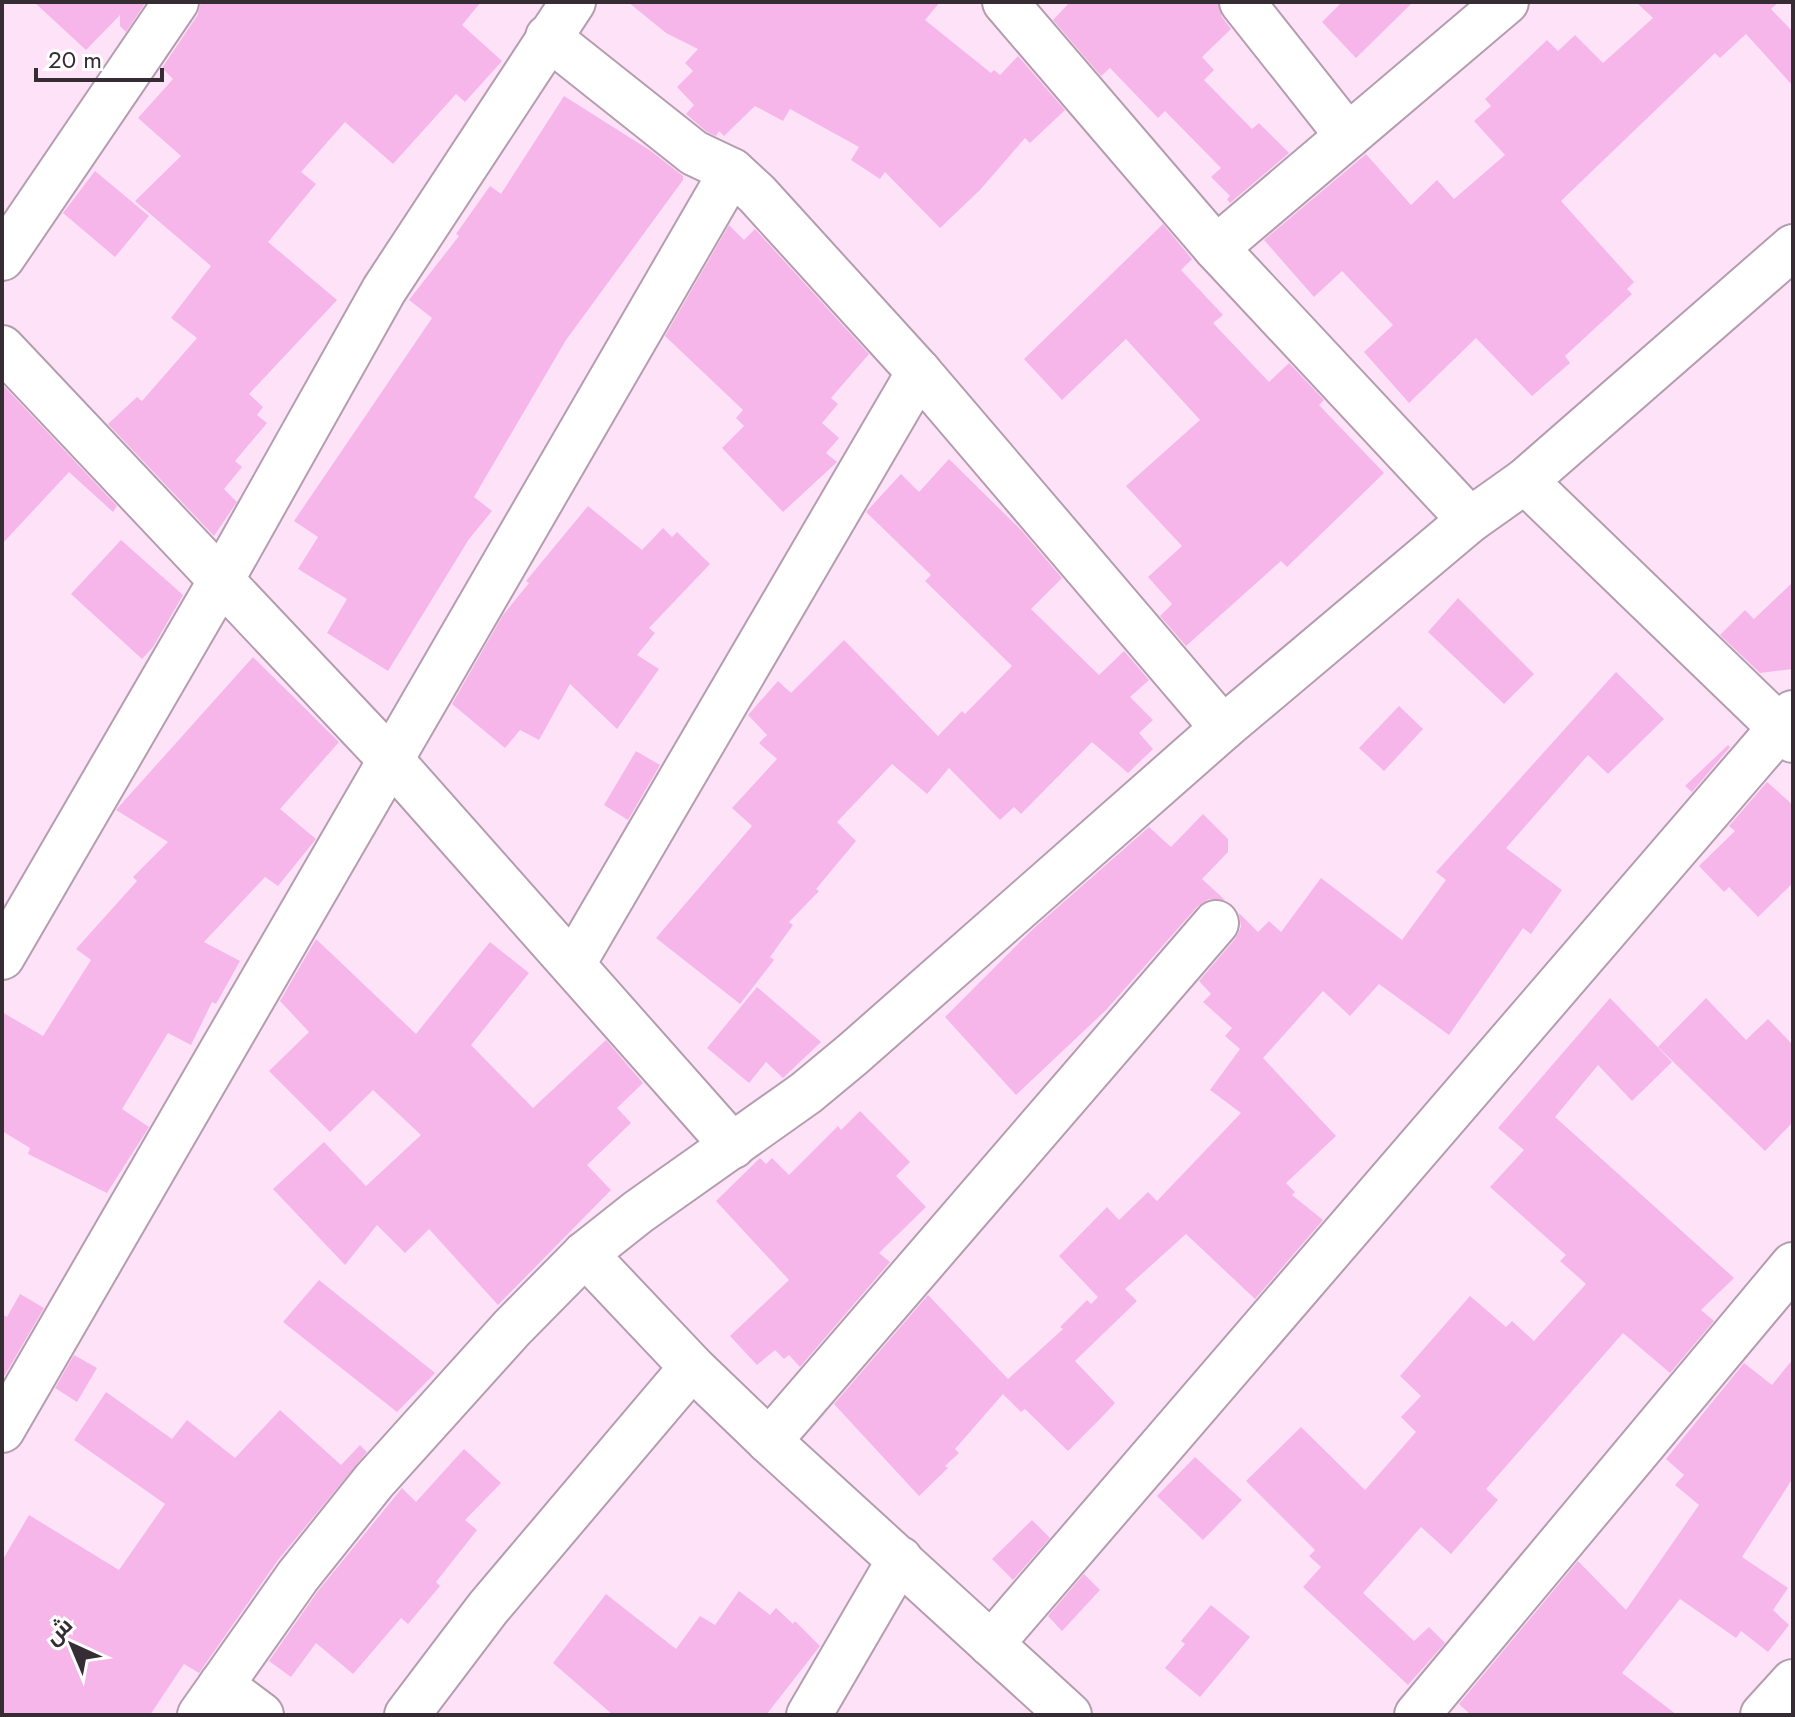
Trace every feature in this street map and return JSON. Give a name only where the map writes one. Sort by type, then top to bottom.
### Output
[{"type":"street","points":[[2,258],[176,2]]},
{"type":"street","points":[[2,957],[220,582],[384,290],[573,2]]},
{"type":"street","points":[[1005,2],[1216,248],[1470,520]]},
{"type":"street","points":[[1242,2],[1348,136]]},
{"type":"street","points":[[1216,248],[1506,2]]},
{"type":"street","points":[[548,37],[694,153],[732,171],[757,194],[919,372],[1223,728]]},
{"type":"street","points":[[2,1430],[732,171]]},
{"type":"street","points":[[261,1715],[210,1700],[298,1576],[374,1481],[512,1328],[585,1254],[853,1054],[1223,728],[1470,520],[1525,481],[1793,247]]},
{"type":"street","points":[[2,348],[389,758],[574,962],[733,1146]]},
{"type":"street","points":[[574,962],[919,372]]},
{"type":"street","points":[[991,1644],[1789,726],[1525,481]]},
{"type":"street","points":[[769,1441],[1216,923]]},
{"type":"street","points":[[585,1254],[692,1367],[769,1441],[1069,1715]]},
{"type":"street","points":[[1417,1715],[1793,1265]]},
{"type":"street","points":[[407,1715],[488,1608],[692,1367]]},
{"type":"street","points":[[809,1715],[900,1559]]},
{"type":"street","points":[[1763,1715],[1793,1682]]},
{"type":"building","points":[[34,2],[146,2],[126,32],[120,26],[120,15],[86,50]]},
{"type":"building","points":[[201,2],[481,2],[462,25],[502,61],[465,102],[456,94],[393,164],[345,122],[301,172],[316,184],[268,242],[337,300],[249,394],[263,407],[257,415],[267,423],[235,461],[242,467],[224,489],[237,502],[214,536],[108,424],[137,397],[142,401],[197,338],[171,318],[211,266],[135,201],[181,156],[138,118],[173,79],[162,68],[197,16]]},
{"type":"building","points":[[628,2],[940,2],[925,20],[991,73],[994,70],[1000,75],[1018,56],[1065,110],[1030,143],[1025,138],[980,190],[940,228],[885,172],[880,179],[851,160],[859,147],[790,109],[783,121],[755,106],[724,136],[719,131],[716,136],[707,132],[686,114],[694,105],[677,87],[693,71],[685,63],[698,49],[666,33]]},
{"type":"building","points":[[1070,2],[1218,2],[1222,17],[1231,29],[1202,57],[1214,70],[1204,80],[1252,129],[1259,123],[1289,153],[1230,203],[1227,199],[1230,196],[1211,177],[1221,168],[1165,111],[1158,118],[1110,68],[1101,76],[1053,20]]},
{"type":"building","points":[[1342,2],[1413,2],[1356,58],[1322,22]]},
{"type":"building","points":[[1636,2],[1779,2],[1771,9],[1793,32],[1793,86],[1746,34],[1720,58],[1715,53],[1561,201],[1634,282],[1627,289],[1632,294],[1565,356],[1570,363],[1532,396],[1476,338],[1409,403],[1364,352],[1393,325],[1342,271],[1314,297],[1264,240],[1366,154],[1411,205],[1437,180],[1454,199],[1505,155],[1474,121],[1491,106],[1485,99],[1547,40],[1558,51],[1575,35],[1603,63],[1653,18]]},
{"type":"building","points":[[564,96],[651,151],[683,176],[683,180],[566,340],[474,497],[492,511],[469,539],[388,671],[327,633],[347,599],[298,569],[318,537],[294,521],[432,318],[409,300],[459,236],[456,234],[490,186],[501,194]]},
{"type":"building","points":[[95,171],[149,216],[115,257],[63,213]]},
{"type":"building","points":[[1163,224],[1192,259],[1181,270],[1223,315],[1213,323],[1269,382],[1289,363],[1324,400],[1319,405],[1384,473],[1287,567],[1281,561],[1186,646],[1160,616],[1172,604],[1148,577],[1182,546],[1126,486],[1200,420],[1126,339],[1062,400],[1024,359]]},
{"type":"building","points":[[729,225],[744,240],[755,229],[869,354],[831,398],[838,404],[822,423],[839,438],[826,453],[837,462],[783,512],[722,448],[744,426],[736,418],[743,410],[665,336]]},
{"type":"building","points":[[2,384],[117,506],[113,512],[69,472],[2,544]]},
{"type":"building","points":[[949,459],[1022,531],[1062,578],[1031,609],[1099,675],[1124,651],[1149,680],[1130,697],[1153,720],[1139,733],[1153,749],[1128,773],[1092,742],[1021,814],[1014,807],[1000,820],[949,768],[927,794],[892,764],[837,822],[856,841],[816,889],[819,891],[789,922],[793,925],[770,957],[774,960],[740,1004],[656,938],[752,826],[732,808],[777,759],[759,743],[767,735],[748,715],[778,681],[791,693],[844,640],[938,736],[962,711],[965,714],[1012,666],[925,581],[931,575],[866,512],[901,474],[919,492]]},
{"type":"building","points":[[588,506],[642,550],[663,528],[672,537],[677,532],[710,564],[649,628],[655,633],[637,655],[659,669],[617,729],[570,684],[539,740],[520,730],[505,748],[452,704],[503,615],[529,583],[526,581]]},
{"type":"building","points":[[121,540],[183,595],[153,647],[142,659],[71,594]]},
{"type":"building","points":[[1793,582],[1793,669],[1760,673],[1720,635],[1745,610],[1754,619]]},
{"type":"building","points":[[1458,598],[1534,674],[1504,704],[1428,632]]},
{"type":"building","points":[[253,657],[339,742],[280,809],[316,839],[278,886],[265,877],[204,942],[240,961],[216,1004],[212,1002],[191,1045],[168,1033],[122,1109],[149,1127],[107,1193],[28,1154],[30,1148],[2,1131],[2,1012],[43,1036],[91,960],[76,949],[137,881],[133,877],[168,842],[116,810]]},
{"type":"building","points":[[1616,672],[1664,719],[1608,774],[1588,755],[1506,848],[1562,890],[1531,934],[1523,928],[1449,1035],[1379,984],[1350,1016],[1323,991],[1263,1058],[1336,1136],[1286,1183],[1295,1192],[1292,1195],[1323,1220],[1255,1299],[1186,1234],[1125,1289],[1137,1301],[1075,1361],[1115,1403],[1068,1451],[1025,1409],[1021,1412],[1003,1394],[955,1449],[959,1453],[945,1466],[948,1468],[919,1496],[834,1404],[928,1295],[1008,1379],[1063,1329],[1060,1327],[1087,1300],[1091,1304],[1098,1297],[1059,1256],[1107,1207],[1119,1220],[1148,1192],[1157,1201],[1241,1113],[1210,1090],[1240,1049],[1225,1036],[1232,1028],[1203,1002],[1211,994],[1199,981],[1235,939],[1241,927],[1239,913],[1258,932],[1269,921],[1281,932],[1321,878],[1402,940],[1446,880],[1436,872]]},
{"type":"building","points":[[1399,706],[1423,729],[1384,771],[1359,748]]},
{"type":"building","points":[[1728,745],[1730,747],[1692,792],[1685,786]]},
{"type":"building","points":[[636,751],[660,765],[628,820],[604,805]]},
{"type":"building","points":[[1767,782],[1793,805],[1793,883],[1758,917],[1729,887],[1724,892],[1699,866],[1735,831],[1729,826]]},
{"type":"building","points":[[1203,814],[1228,839],[1228,852],[1202,879],[1225,900],[1209,899],[1197,907],[1106,1010],[1016,1095],[945,1017],[1033,929],[1149,827],[1171,847]]},
{"type":"building","points":[[316,939],[416,1034],[490,942],[529,973],[471,1045],[533,1108],[606,1040],[643,1083],[617,1108],[631,1123],[587,1165],[611,1190],[498,1305],[429,1229],[405,1253],[377,1225],[345,1265],[273,1189],[324,1142],[366,1186],[421,1135],[373,1090],[330,1132],[269,1071],[309,1032],[280,1001]]},
{"type":"building","points":[[757,987],[821,1042],[783,1078],[766,1062],[749,1083],[707,1048]]},
{"type":"building","points":[[1610,998],[1672,1062],[1632,1101],[1598,1065],[1555,1117],[1734,1278],[1701,1310],[1714,1321],[1670,1373],[1623,1333],[1486,1489],[1498,1500],[1451,1554],[1421,1527],[1363,1593],[1414,1641],[1429,1627],[1445,1643],[1408,1685],[1303,1587],[1321,1567],[1309,1556],[1315,1550],[1246,1481],[1301,1427],[1365,1490],[1416,1432],[1401,1417],[1421,1396],[1400,1376],[1470,1296],[1506,1327],[1512,1321],[1534,1341],[1586,1284],[1560,1261],[1566,1255],[1490,1187],[1524,1150],[1498,1128]]},
{"type":"building","points":[[1706,998],[1746,1040],[1768,1019],[1793,1045],[1793,1122],[1765,1151],[1658,1047]]},
{"type":"building","points":[[860,1111],[910,1162],[896,1176],[926,1207],[879,1253],[890,1262],[800,1367],[789,1355],[784,1359],[775,1350],[757,1365],[730,1336],[789,1280],[716,1201],[760,1158],[766,1164],[772,1158],[789,1175],[838,1126],[841,1130]]},
{"type":"building","points":[[319,1280],[435,1373],[397,1412],[283,1322]]},
{"type":"building","points":[[20,1294],[44,1308],[2,1380],[2,1314],[7,1317]]},
{"type":"building","points":[[74,1355],[97,1368],[77,1402],[55,1388]]},
{"type":"building","points":[[1793,1359],[1793,1478],[1742,1557],[1788,1588],[1773,1610],[1789,1625],[1768,1652],[1741,1631],[1736,1638],[1680,1599],[1622,1673],[1677,1715],[1471,1715],[1459,1704],[1578,1561],[1626,1610],[1699,1505],[1675,1485],[1684,1475],[1666,1459],[1744,1363],[1772,1385]]},
{"type":"building","points":[[106,1392],[172,1439],[187,1420],[235,1458],[280,1410],[341,1465],[360,1445],[367,1452],[278,1560],[199,1673],[184,1664],[150,1715],[2,1715],[2,1561],[29,1515],[119,1570],[165,1504],[74,1440]]},
{"type":"building","points":[[464,1449],[501,1483],[465,1520],[477,1530],[436,1582],[440,1586],[408,1624],[401,1618],[353,1674],[316,1643],[291,1677],[269,1661],[318,1591],[402,1488],[416,1502]]},
{"type":"building","points":[[1195,1457],[1242,1500],[1203,1540],[1157,1496]]},
{"type":"building","points":[[1032,1520],[1050,1538],[1013,1580],[992,1559]]},
{"type":"building","points":[[1084,1574],[1100,1590],[1062,1631],[1048,1616]]},
{"type":"building","points":[[739,1591],[770,1615],[776,1608],[793,1624],[795,1621],[820,1646],[766,1715],[613,1715],[553,1663],[606,1594],[676,1649],[700,1616],[715,1625]]},
{"type":"building","points":[[1211,1605],[1250,1637],[1200,1697],[1165,1668],[1185,1644],[1181,1641]]}]
